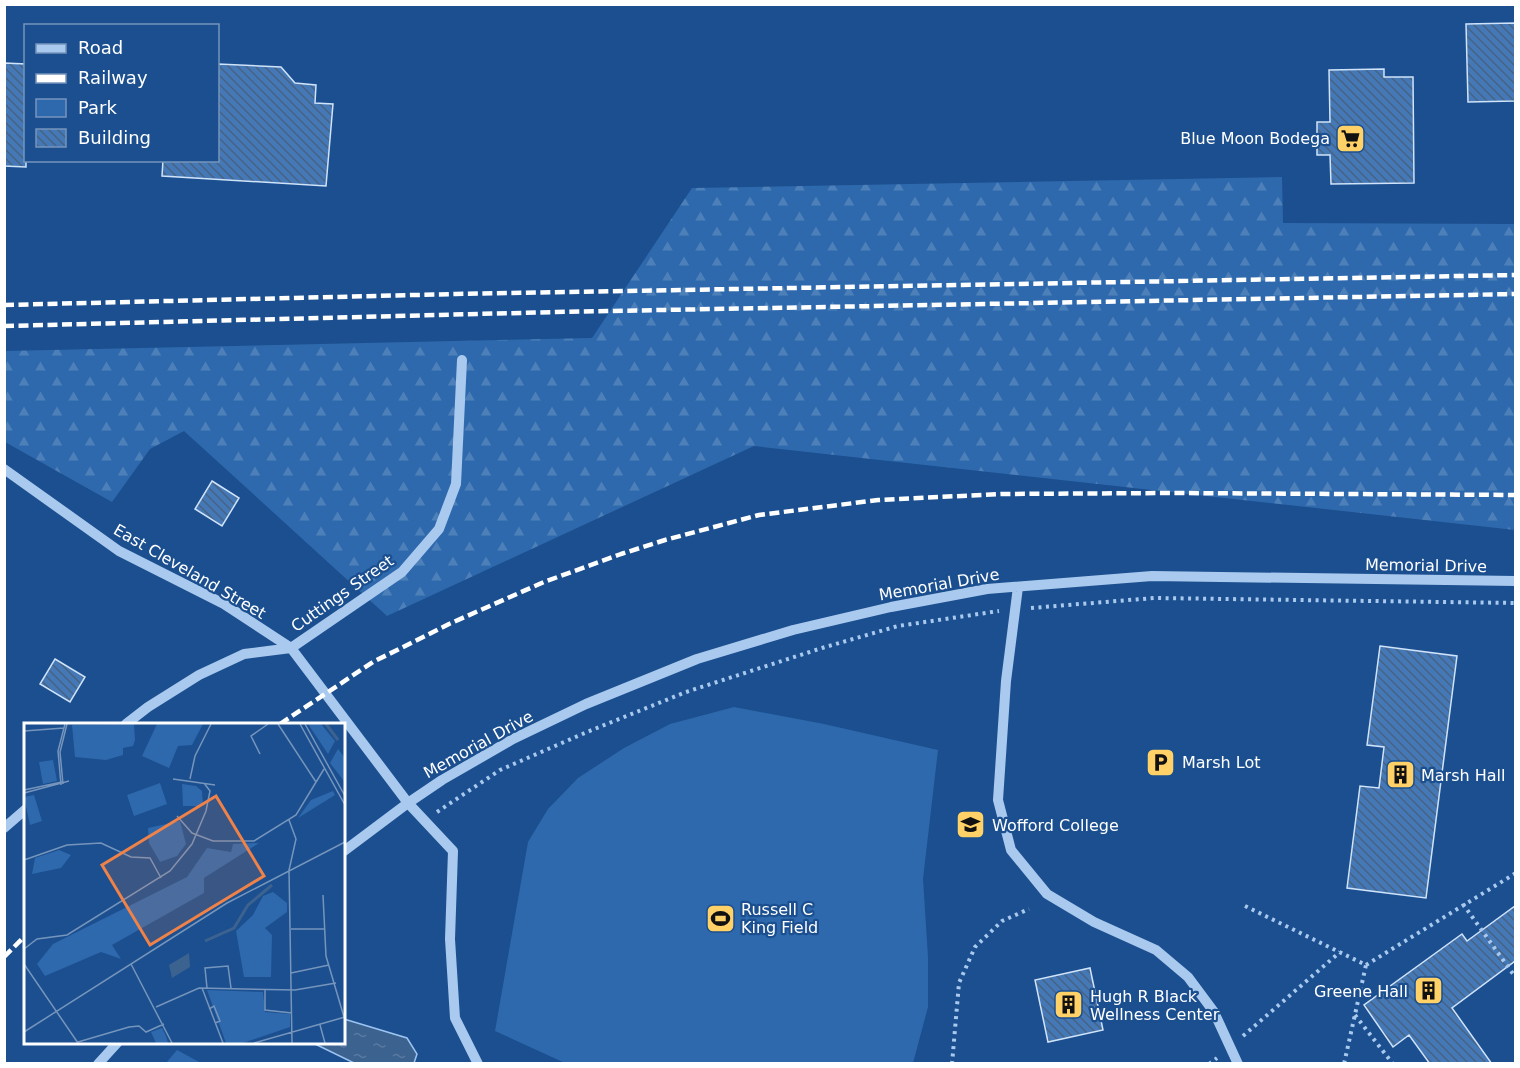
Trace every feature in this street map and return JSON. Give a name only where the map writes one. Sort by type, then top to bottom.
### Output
[{"type":"street","name":"Cuttings Street","points":[[291,648],[402,572],[439,529],[456,484],[462,360]]},
{"type":"street","name":"East Cleveland Street","points":[[4,469],[119,551],[224,604],[291,648],[408,803],[453,851],[450,939],[454,1018],[478,1064]]},
{"type":"street","name":"Memorial Drive","points":[[408,803],[442,780],[513,739],[586,704],[697,659],[793,630],[891,607],[987,589],[1152,576],[1515,581]]},
{"type":"street","points":[[1018,587],[1005,681],[998,800],[1011,850],[1047,894],[1094,922],[1156,950],[1188,976],[1214,1012],[1232,1046],[1238,1064]]},
{"type":"street","points":[[127,723],[199,675],[235,658],[244,654],[291,648]]},
{"type":"street","points":[[345,850],[408,803]]},
{"type":"street","points":[[4,828],[24,811]]},
{"type":"street","points":[[98,1064],[116,1044]]},
{"type":"path","points":[[1036,607],[1154,598],[1515,603]]},
{"type":"path","points":[[425,821],[500,770],[686,692],[822,648],[898,627],[990,612]]},
{"type":"path","points":[[1344,1064],[1366,965],[1515,873]]},
{"type":"path","points":[[1463,904],[1515,978]]},
{"type":"path","points":[[1245,906],[1366,965]]},
{"type":"path","points":[[952,1064],[960,983],[975,947],[1002,921],[1029,909]]},
{"type":"path","points":[[1232,1046],[1340,952]]},
{"type":"path","points":[[1355,1015],[1393,1064]]},
{"type":"green space","points":[[1282,177],[1283,223],[1515,224],[1515,530],[754,446],[387,616],[184,431],[150,449],[112,502],[5,442],[4,351],[592,338],[692,188]]},
{"type":"green space","name":"Russell C King Field","points":[[734,707],[824,724],[938,750],[923,879],[928,957],[928,1007],[913,1063],[565,1063],[495,1031],[528,842],[548,809],[578,778],[624,748],[670,724]]},
{"type":"green space","points":[[177,1050],[201,1063],[166,1063]]},
{"type":"water","points":[[345,1019],[407,1038],[417,1054],[414,1063],[354,1063],[315,1044],[345,1044]]},
{"type":"building","points":[[1515,23],[1515,101],[1468,102],[1466,24]]},
{"type":"building","points":[[4,63],[24,64],[24,162],[26,162],[26,167],[4,166]]},
{"type":"building","points":[[219,64],[281,67],[295,83],[316,85],[315,103],[333,104],[326,186],[162,176],[163,162],[219,162]]},
{"type":"building","name":"Blue Moon Bodega","points":[[1384,69],[1384,77],[1413,77],[1414,183],[1331,184],[1330,155],[1317,155],[1317,122],[1330,122],[1329,70]]},
{"type":"building","points":[[212,481],[239,498],[222,526],[195,509]]},
{"type":"building","name":"Marsh Hall","points":[[1380,646],[1457,656],[1426,898],[1347,888],[1360,786],[1379,788],[1384,747],[1367,745]]},
{"type":"building","points":[[55,659],[85,677],[70,702],[40,684]]},
{"type":"building","name":"Greene Hall","points":[[1515,906],[1515,961],[1452,1008],[1492,1064],[1430,1064],[1409,1035],[1393,1047],[1364,1005],[1462,934],[1467,941]]},
{"type":"building","name":"Hugh R Black Wellness Center","points":[[1090,968],[1103,1030],[1048,1042],[1035,980]]},
{"type":"railway","points":[[4,305],[456,294],[1516,275]]},
{"type":"railway","points":[[4,326],[556,312],[1516,294]]},
{"type":"railway","points":[[282,723],[373,662],[449,624],[544,582],[665,540],[759,515],[878,500],[1001,494],[1516,495]]},
{"type":"railway","points":[[4,957],[24,937]]},
{"type":"place","name":"Blue Moon Bodega","points":[[1351,138]]},
{"type":"place","name":"Marsh Lot","points":[[1161,762]]},
{"type":"place","name":"Marsh Hall","points":[[1400,775]]},
{"type":"place","name":"Wofford College","points":[[971,825]]},
{"type":"place","name":"Russell C King Field","points":[[720,918]]},
{"type":"place","name":"Greene Hall","points":[[1429,991]]},
{"type":"place","name":"Hugh R Black Wellness Center","points":[[1069,1005]]}]
